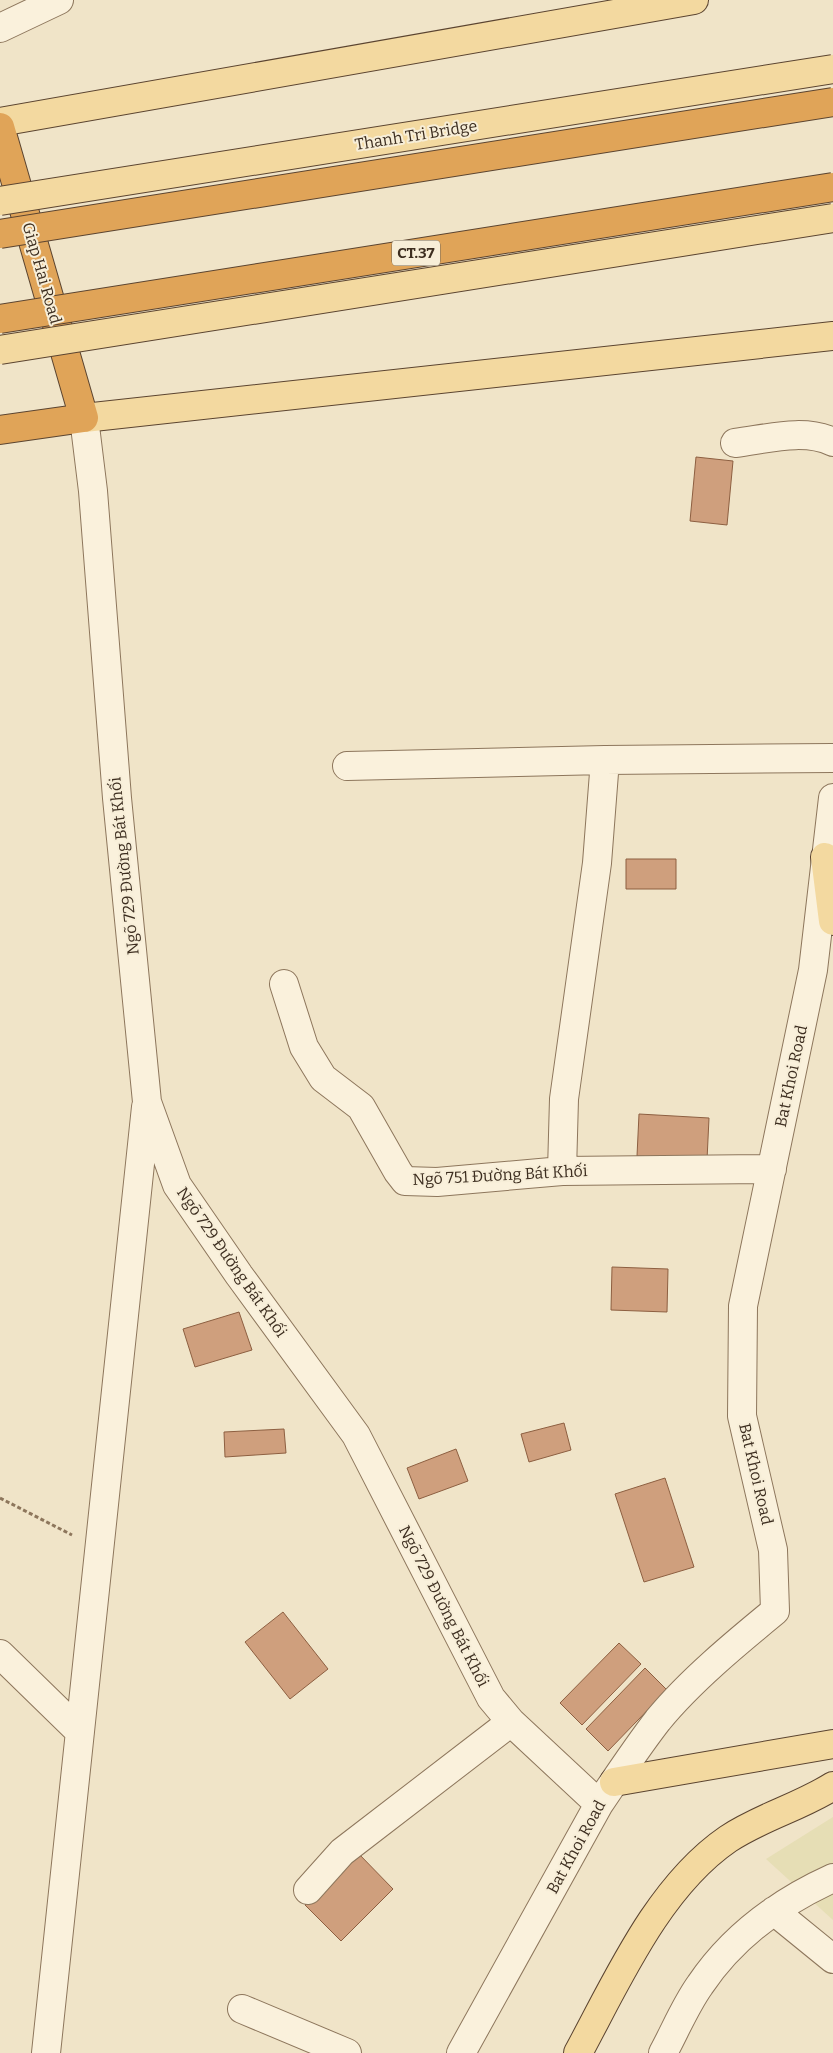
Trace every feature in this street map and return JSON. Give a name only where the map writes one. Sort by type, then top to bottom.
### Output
[{"type":"highway","name":"Thanh Tri Bridge","points":[[0,234],[833,102]]},
{"type":"highway","name":"Giap Hai Road","points":[[0,127],[84,418]]},
{"type":"highway","name":"CT.37","points":[[0,319],[833,187]]},
{"type":"highway","points":[[0,430],[84,418]]},
{"type":"main road","points":[[0,122],[694,0]]},
{"type":"main road","name":"Thanh Tri Bridge","points":[[0,201],[833,69]]},
{"type":"main road","points":[[0,350],[833,218]]},
{"type":"main road","points":[[84,418],[833,336]]},
{"type":"main road","points":[[825,857],[833,921]]},
{"type":"main road","points":[[614,1782],[833,1744]]},
{"type":"main road","points":[[578,2053],[638,1943],[668,1898],[697,1867],[727,1840],[762,1819],[833,1786]]},
{"type":"street","points":[[0,28],[59,0]]},
{"type":"street","name":"Ngõ 729 Đường Bát Khối","points":[[84,418],[93,501],[117,798],[147,1102],[177,1184],[239,1275],[356,1435],[491,1698],[511,1722],[599,1804]]},
{"type":"street","points":[[735,443],[783,436],[819,435],[833,442]]},
{"type":"street","points":[[347,766],[605,760],[833,758]]},
{"type":"street","points":[[562,1170],[564,1099],[597,863],[605,760]]},
{"type":"street","name":"Bat Khoi Road","points":[[462,2053],[599,1804],[614,1782],[659,1719],[723,1654],[776,1611],[773,1550],[742,1416],[743,1306],[813,970],[833,798]]},
{"type":"street","name":"Ngõ 751 Đường Bát Khối","points":[[284,984],[304,1047],[318,1071],[323,1078],[361,1107],[405,1181],[437,1182],[562,1170],[772,1169]]},
{"type":"street","points":[[46,2053],[147,1102]]},
{"type":"street","points":[[0,1654],[80,1732]]},
{"type":"street","points":[[308,1890],[342,1852],[511,1722]]},
{"type":"street","points":[[663,2053],[699,1986],[731,1945],[752,1925],[833,1878]]},
{"type":"street","points":[[774,1911],[833,1959]]},
{"type":"street","points":[[242,2010],[348,2053]]},
{"type":"path","points":[[0,1498],[100,1550]]},
{"type":"shaded area","points":[[833,1817],[833,1920],[766,1859]]},
{"type":"building","points":[[696,457],[733,461],[727,525],[690,521]]},
{"type":"building","points":[[626,859],[676,859],[676,889],[626,889]]},
{"type":"building","points":[[639,1114],[709,1118],[707,1160],[637,1156]]},
{"type":"building","points":[[612,1267],[668,1269],[667,1312],[611,1310]]},
{"type":"building","points":[[239,1312],[252,1350],[195,1367],[183,1329]]},
{"type":"building","points":[[564,1423],[571,1450],[529,1462],[521,1434]]},
{"type":"building","points":[[284,1429],[286,1453],[225,1457],[224,1432]]},
{"type":"building","points":[[456,1449],[468,1481],[419,1499],[407,1468]]},
{"type":"building","points":[[665,1478],[694,1567],[644,1582],[615,1494]]},
{"type":"building","points":[[283,1612],[328,1669],[290,1699],[245,1642]]},
{"type":"building","points":[[619,1643],[641,1664],[582,1725],[560,1703]]},
{"type":"building","points":[[645,1668],[667,1690],[608,1751],[586,1729]]},
{"type":"building","points":[[357,1852],[393,1889],[341,1941],[305,1905]]}]
